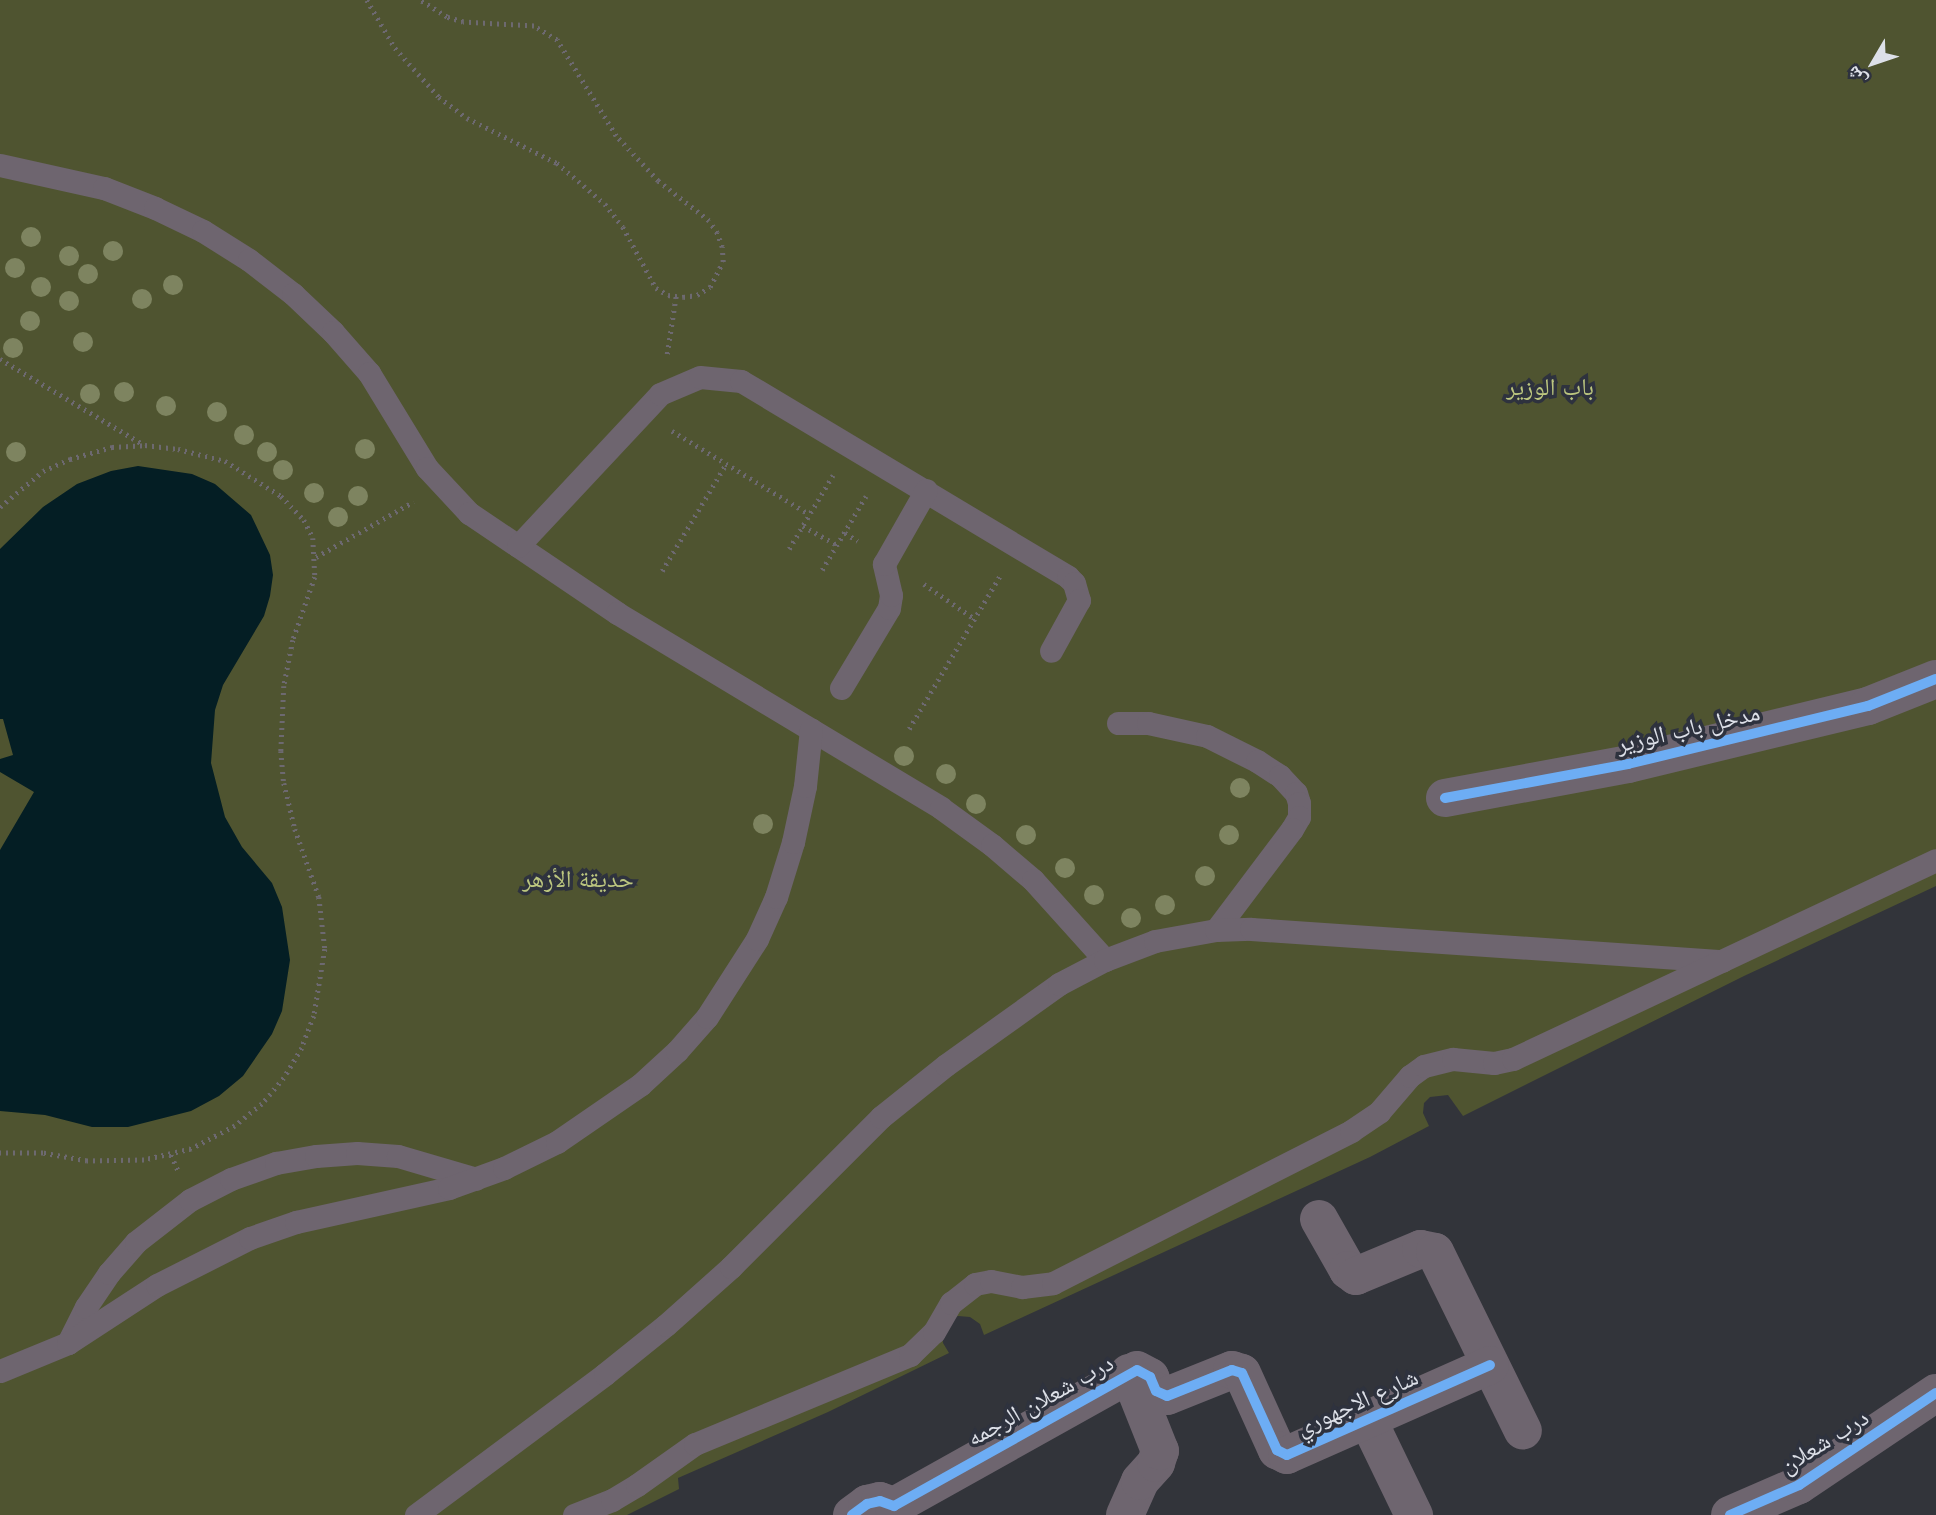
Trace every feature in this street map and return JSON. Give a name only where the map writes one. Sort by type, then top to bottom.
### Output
[{"type":"street","name":"مدخل باب الوزير","points":[[1445,799],[1628,764],[1868,706],[1936,679]]},
{"type":"street","points":[[1319,1219],[1352,1275],[1363,1275],[1421,1249],[1435,1252],[1523,1431]]},
{"type":"street","name":"شارع الاجهوري","points":[[1245,1376],[1277,1450],[1284,1455],[1490,1365]]},
{"type":"street","name":"درب شعلان الرجمه","points":[[852,1515],[867,1504],[880,1501],[894,1506],[1129,1373],[1144,1372],[1163,1396],[1232,1370],[1245,1376]]},
{"type":"street","points":[[1125,1515],[1140,1481],[1156,1463],[1160,1451],[1129,1373]]},
{"type":"street","name":"درب شعلان","points":[[1730,1515],[1798,1485],[1936,1393]]},
{"type":"street","points":[[1368,1420],[1414,1515]]},
{"type":"lane","points":[[0,165],[104,188],[204,231],[249,260],[293,293],[369,373],[441,486],[469,513],[617,612],[941,808],[992,845],[1033,880],[1105,960]]},
{"type":"lane","points":[[518,546],[660,394],[699,377],[741,381],[851,444],[1068,577],[1078,592],[1077,608],[1051,652]]},
{"type":"lane","points":[[841,688],[889,608],[891,595],[884,564],[926,491]]},
{"type":"lane","points":[[1118,723],[1168,726],[1207,736],[1269,769],[1296,793],[1300,803],[1298,817],[1292,829],[1216,929]]},
{"type":"lane","points":[[0,1371],[68,1343],[157,1285],[250,1238],[296,1222],[393,1202],[476,1179],[557,1142],[599,1115],[677,1051],[707,1017],[740,969],[776,897],[793,842],[805,786],[811,729]]},
{"type":"lane","points":[[574,1515],[637,1485],[695,1444],[910,1354],[934,1332],[951,1303],[975,1284],[990,1281],[1022,1287],[1053,1283],[1351,1130],[1379,1112],[1410,1076],[1424,1066],[1453,1059],[1494,1063],[1513,1059],[1936,860]]},
{"type":"lane","points":[[416,1515],[605,1374],[666,1325],[731,1267],[881,1117],[946,1065],[1059,984],[1105,960],[1155,941],[1216,929],[1281,929],[1726,961]]},
{"type":"lane","points":[[68,1343],[86,1307],[109,1273],[136,1242],[190,1200],[231,1179],[276,1163],[357,1153],[398,1156],[476,1179]]},
{"type":"path","points":[[367,0],[395,48],[439,97],[467,118],[557,163],[584,183],[624,228],[656,288],[676,296],[697,295],[710,287],[723,262],[717,233],[709,221],[658,181],[616,136],[557,40],[534,26],[463,22],[447,17],[420,0]]},
{"type":"path","points":[[660,394],[676,296]]},
{"type":"path","points":[[0,359],[145,445]]},
{"type":"path","points":[[641,412],[809,514]]},
{"type":"path","points":[[789,549],[851,444]]},
{"type":"path","points":[[0,507],[43,471],[70,459],[112,447],[145,445],[178,449],[225,461],[254,477],[294,507],[313,538],[316,557],[315,577],[293,640],[282,718],[284,783],[295,829],[319,897],[325,949],[314,1016],[302,1048],[284,1078],[261,1104],[235,1126],[191,1149],[120,1163],[87,1161],[43,1153],[0,1153]]},
{"type":"path","points":[[662,571],[726,464]]},
{"type":"path","points":[[822,570],[885,466]]},
{"type":"path","points":[[316,557],[441,486]]},
{"type":"path","points":[[803,526],[838,545]]},
{"type":"path","points":[[909,729],[1018,546]]},
{"type":"green space","name":"حديقة الأزهر","points":[[0,0],[1936,0],[1936,886],[1744,976],[1463,1116],[1448,1095],[1430,1097],[1424,1103],[1423,1113],[1429,1126],[1370,1157],[984,1335],[980,1324],[970,1317],[958,1316],[948,1321],[942,1331],[943,1343],[949,1353],[828,1412],[678,1478],[679,1489],[627,1515],[0,1515]]},
{"type":"water","points":[[138,466],[192,474],[215,484],[251,515],[270,555],[273,575],[270,596],[264,616],[223,685],[215,710],[211,763],[225,817],[242,847],[272,883],[282,907],[290,960],[282,1011],[272,1034],[243,1076],[219,1096],[191,1111],[128,1127],[92,1127],[45,1115],[0,1111],[0,850],[34,792],[0,772],[0,759],[13,755],[3,719],[0,719],[0,549],[43,507],[77,484],[111,471]]},
{"type":"cycle path","points":[[1445,798],[1628,764],[1868,706],[1936,679]]},
{"type":"cycle path","points":[[852,1515],[867,1504],[880,1501],[894,1506],[1137,1370],[1150,1377],[1156,1391],[1167,1396],[1232,1370],[1242,1373],[1277,1450],[1287,1455],[1490,1365]]},
{"type":"cycle path","points":[[1730,1515],[1799,1485],[1936,1393]]},
{"type":"park label","name":"باب الوزير","points":[[1550,387]]}]
